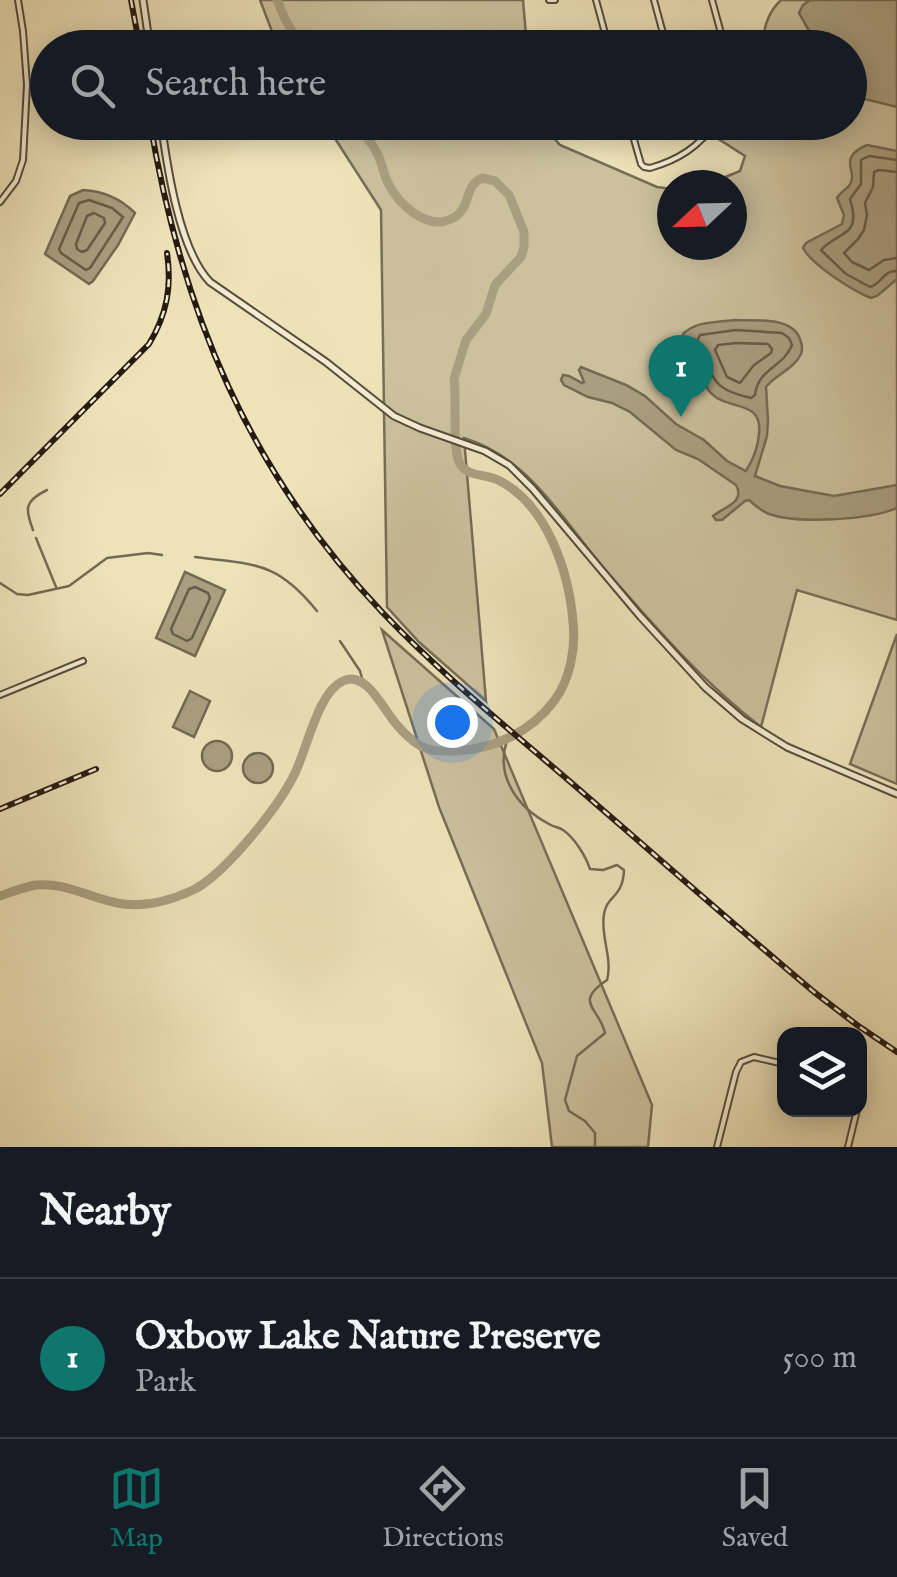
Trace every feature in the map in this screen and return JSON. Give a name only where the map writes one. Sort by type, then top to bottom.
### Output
[{"type":"street","points":[[0,202],[16,182],[23,160],[27,85],[18,0]]},
{"type":"street","points":[[143,0],[147,30]]},
{"type":"street","points":[[596,0],[604,30]]},
{"type":"street","points":[[654,0],[662,30]]},
{"type":"street","points":[[712,0],[720,30]]},
{"type":"street","points":[[164,140],[173,190],[202,274],[326,362],[390,414],[496,457],[519,474],[652,630],[742,719],[787,747],[897,794]]},
{"type":"street","points":[[634,140],[644,168],[687,153],[702,140]]},
{"type":"street","points":[[0,695],[83,661]]},
{"type":"street","points":[[717,1147],[736,1071],[745,1059],[759,1057],[777,1062]]},
{"type":"street","points":[[848,1147],[855,1117]]},
{"type":"shaded area","points":[[260,0],[523,0],[526,30],[271,30]]},
{"type":"shaded area","points":[[781,0],[897,0],[897,620],[797,590],[761,727],[719,692],[662,634],[528,477],[488,448],[464,438],[486,701],[419,642],[387,607],[381,210],[336,140],[556,140],[657,187],[657,260],[747,260],[747,170],[740,170],[745,156],[720,140],[867,140],[867,30],[765,30]]},
{"type":"shaded area","points":[[382,630],[494,729],[652,1105],[648,1147],[552,1147],[542,1063],[439,807]]},
{"type":"shaded area","points":[[897,634],[897,784],[850,764]]},
{"type":"water","points":[[810,0],[897,0],[897,107],[867,100],[867,30],[808,30],[799,13]]},
{"type":"water","points":[[867,145],[897,151],[897,279],[871,298],[834,277],[803,248],[842,224],[844,215],[837,198],[852,181],[852,155]]},
{"type":"water","points":[[83,190],[111,197],[135,213],[118,245],[89,284],[45,254],[70,196]]},
{"type":"water","points":[[735,320],[789,326],[802,346],[794,364],[766,387],[767,436],[755,476],[780,486],[834,496],[897,485],[897,508],[852,518],[815,520],[769,514],[749,500],[722,520],[716,520],[713,516],[736,500],[736,485],[698,459],[676,450],[630,412],[588,397],[561,380],[563,375],[584,382],[581,367],[626,385],[746,471],[755,453],[759,423],[750,410],[710,392],[683,334],[700,324]]},
{"type":"water","points":[[185,572],[225,590],[195,656],[156,638]]},
{"type":"water","points":[[190,691],[210,701],[194,737],[173,727]]},
{"type":"water","points":[[217,741],[228,745],[232,756],[228,767],[217,771],[206,767],[202,756],[206,745]]},
{"type":"water","points":[[258,753],[269,757],[273,768],[269,779],[258,783],[247,779],[243,768],[247,757]]},
{"type":"waterway","points":[[277,0],[291,30]]},
{"type":"waterway","points":[[0,896],[47,885],[136,905],[174,898],[204,883],[234,856],[277,803],[295,773],[320,709],[334,687],[343,681],[352,679],[367,686],[416,743],[446,751],[484,747],[511,737],[545,712],[564,683],[573,653],[573,622],[566,582],[552,541],[530,505],[515,491],[498,480],[462,467],[456,445],[454,379],[466,340],[486,314],[495,285],[521,257],[524,232],[509,195],[495,181],[482,178],[472,187],[462,210],[451,219],[432,221],[414,213],[393,191],[369,140]]},
{"type":"waterway","points":[[33,530],[28,506],[47,490]]},
{"type":"waterway","points":[[36,538],[56,587]]},
{"type":"waterway","points":[[0,583],[17,594],[28,595],[69,586],[107,558],[162,555]]},
{"type":"waterway","points":[[195,557],[263,568],[289,582],[317,611]]},
{"type":"waterway","points":[[340,641],[363,682]]},
{"type":"waterway","points":[[507,740],[504,766],[518,799],[538,817],[567,833],[590,869],[617,865],[624,870],[621,886],[604,914],[607,980],[590,1000],[605,1033],[577,1056],[565,1100],[569,1111],[595,1133],[595,1147]]},
{"type":"railway","points":[[131,0],[137,30]]},
{"type":"railway","points":[[154,140],[181,259],[228,386],[295,504],[336,559],[405,636],[476,701],[814,992],[897,1052]]},
{"type":"railway","points":[[0,494],[149,344],[167,300],[167,253]]},
{"type":"railway","points":[[0,809],[96,769]]},
{"type":"place","name":"Oxbow Lake Nature Preserve","points":[[681,417]]}]
